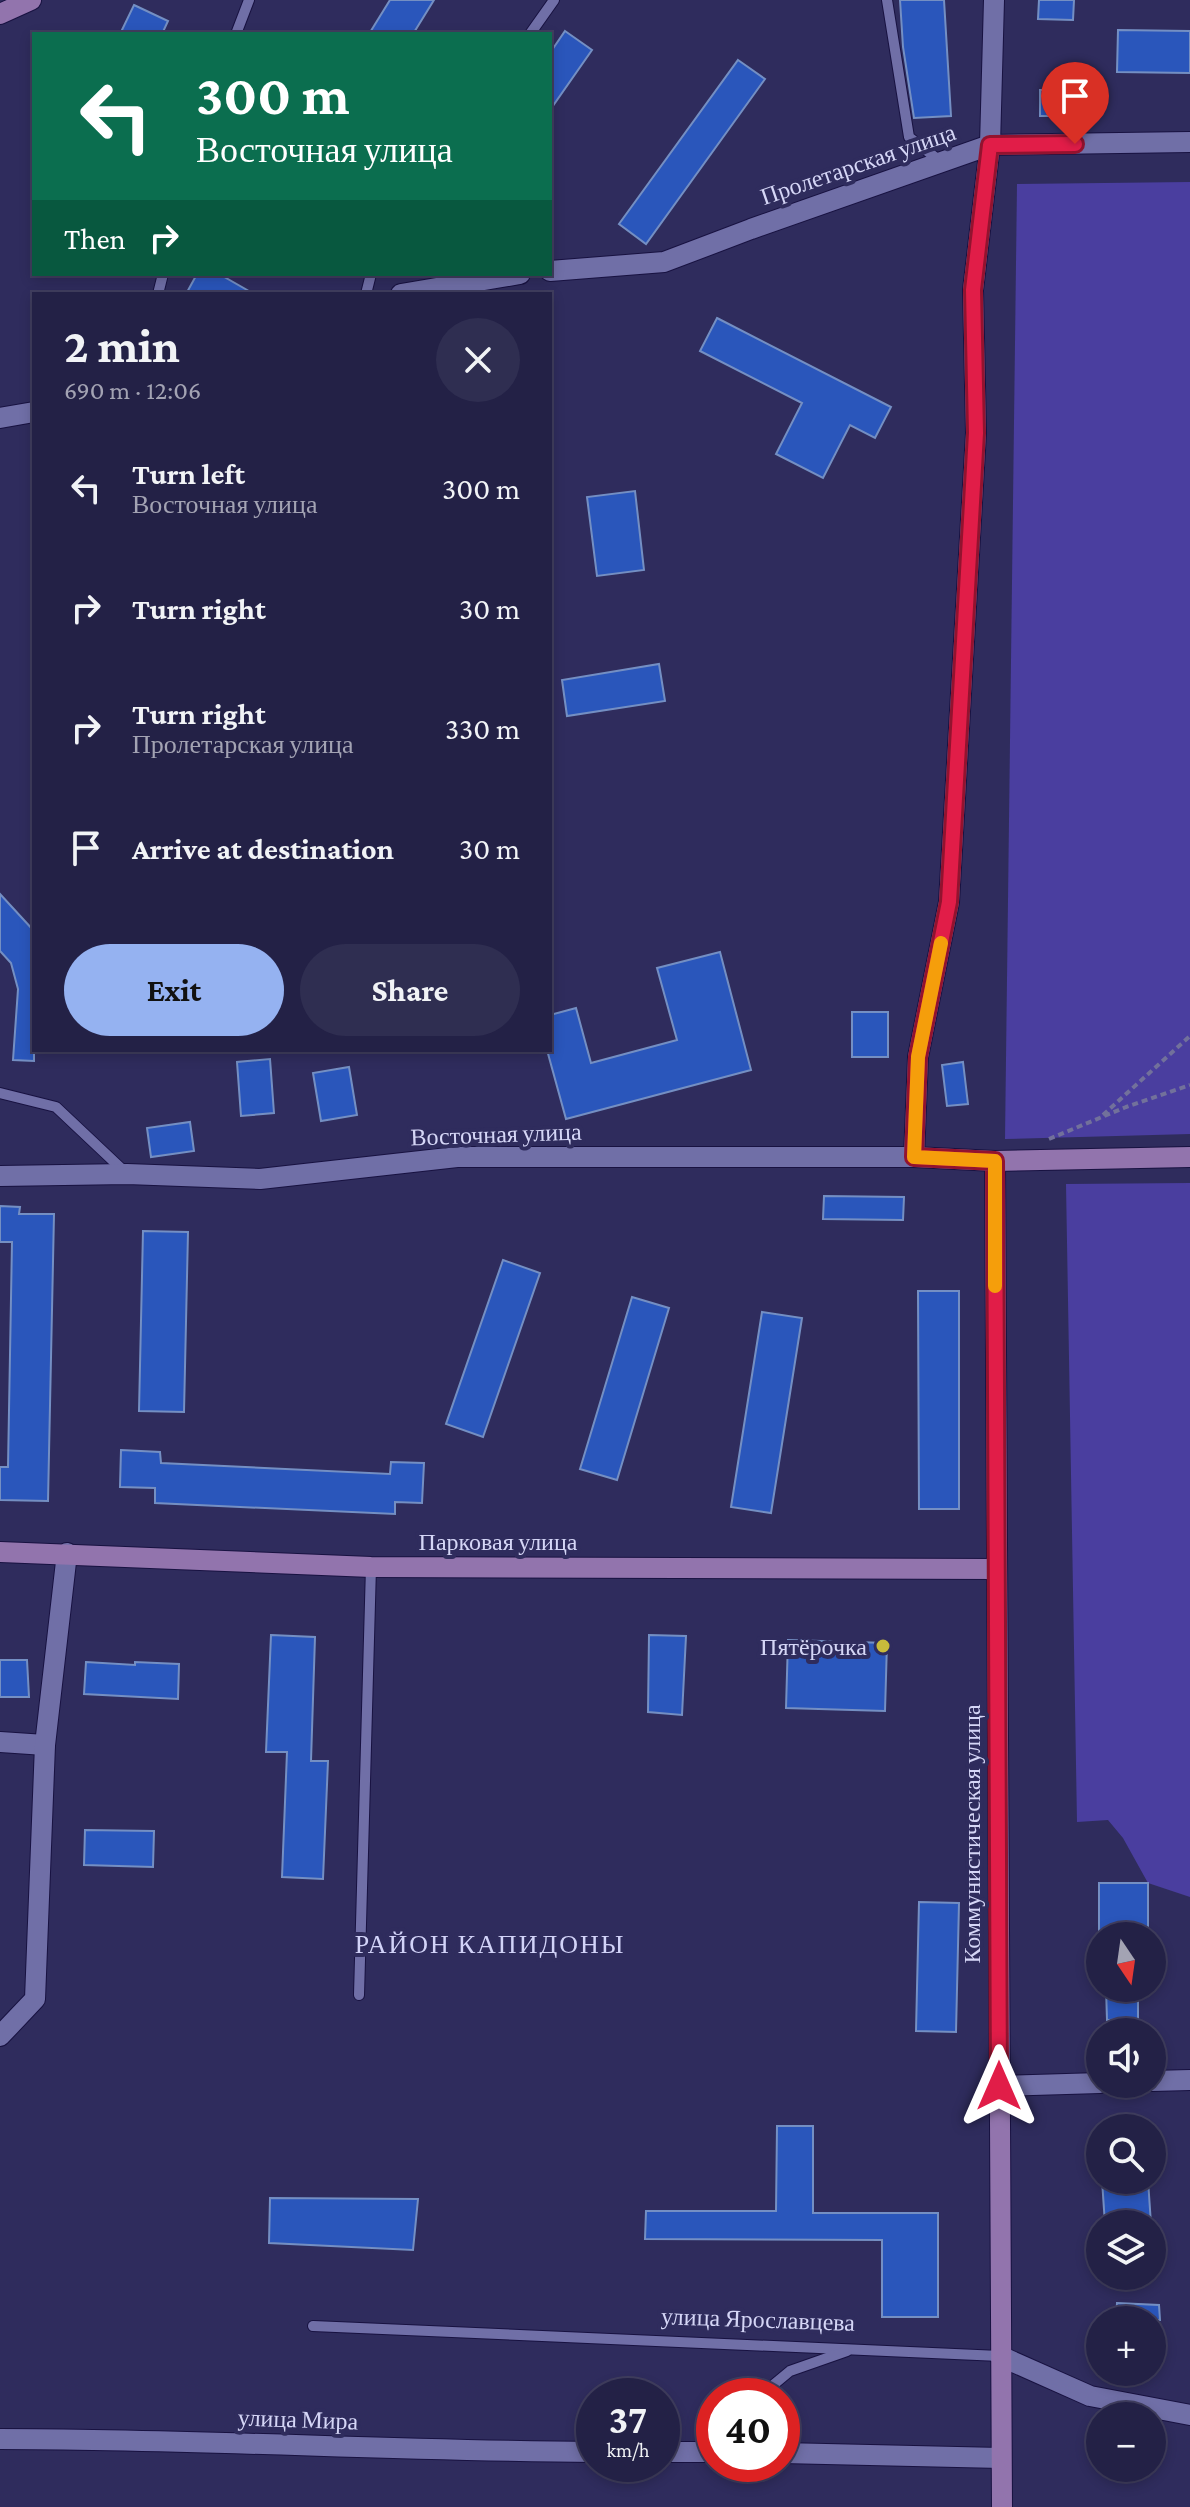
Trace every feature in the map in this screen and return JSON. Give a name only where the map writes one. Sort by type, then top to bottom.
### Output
[{"type":"street","points":[[0,14],[31,0]]},
{"type":"street","points":[[914,1157],[918,1057],[949,902],[976,433],[973,290],[990,145],[994,0]]},
{"type":"street","name":"Пролетарская улица","points":[[552,271],[664,262],[990,145],[1190,142]]},
{"type":"street","points":[[413,292],[508,276]]},
{"type":"street","points":[[0,418],[32,412]]},
{"type":"street","name":"Восточная улица","points":[[0,1176],[127,1174],[260,1179],[457,1157],[914,1157],[995,1161]]},
{"type":"street","points":[[995,1161],[1190,1157]]},
{"type":"street","name":"Коммунистическая улица","points":[[995,1161],[1002,2507]]},
{"type":"street","name":"Парковая улица","points":[[0,1552],[371,1567],[996,1569]]},
{"type":"street","points":[[0,2036],[35,1999],[45,1745],[67,1553]]},
{"type":"street","points":[[0,1742],[45,1745]]},
{"type":"street","points":[[1166,2081],[1190,2080]]},
{"type":"street","points":[[999,2086],[1086,2083]]},
{"type":"street","name":"улица Ярославцева","points":[[1000,2356],[1090,2396],[1190,2415]]},
{"type":"street","name":"улица Мира","points":[[0,2439],[140,2439],[459,2451],[576,2452]]},
{"type":"street","points":[[800,2453],[1001,2458]]},
{"type":"lane","points":[[237,32],[249,0]]},
{"type":"lane","points":[[531,32],[554,0]]},
{"type":"lane","points":[[887,0],[909,137],[941,162]]},
{"type":"lane","points":[[0,1093],[56,1107],[127,1174]]},
{"type":"lane","points":[[359,1995],[371,1567]]},
{"type":"lane","name":"улица Ярославцева","points":[[313,2326],[1000,2356]]},
{"type":"lane","points":[[782,2378],[790,2371],[852,2350]]},
{"type":"path","points":[[1099,1119],[1190,1036]]},
{"type":"path","points":[[1047,1140],[1190,1085]]},
{"type":"shaded area","points":[[1190,182],[1190,1134],[1005,1139],[1017,184]]},
{"type":"shaded area","points":[[1190,1183],[1190,1897],[1148,1883],[1123,1838],[1108,1820],[1077,1822],[1066,1184]]},
{"type":"building","points":[[390,0],[434,0],[414,32],[370,32]]},
{"type":"building","points":[[900,0],[944,0],[951,116],[914,118],[903,47]]},
{"type":"building","points":[[1039,0],[1074,0],[1073,20],[1038,19]]},
{"type":"building","points":[[134,5],[168,21],[163,32],[121,32]]},
{"type":"building","points":[[1118,30],[1190,31],[1190,73],[1117,72]]},
{"type":"building","points":[[565,31],[592,50],[552,107],[552,50]]},
{"type":"building","points":[[738,60],[765,79],[646,244],[619,224]]},
{"type":"building","points":[[1040,90],[1096,90],[1096,116],[1040,116]]},
{"type":"building","points":[[196,276],[222,276],[250,292],[187,292]]},
{"type":"building","points":[[717,318],[891,407],[875,438],[850,425],[823,478],[776,454],[802,403],[700,351]]},
{"type":"building","points":[[635,491],[644,570],[597,576],[587,497]]},
{"type":"building","points":[[659,664],[665,701],[567,716],[562,680]]},
{"type":"building","points":[[0,894],[32,929],[34,1061],[13,1060],[18,989],[11,963],[0,951]]},
{"type":"building","points":[[720,952],[751,1070],[566,1119],[548,1052],[552,1052],[552,1014],[576,1008],[591,1063],[677,1040],[657,968]]},
{"type":"building","points":[[852,1012],[888,1012],[888,1057],[852,1057]]},
{"type":"building","points":[[270,1059],[274,1113],[241,1116],[237,1062]]},
{"type":"building","points":[[963,1062],[968,1104],[947,1106],[942,1065]]},
{"type":"building","points":[[349,1067],[357,1115],[321,1121],[313,1073]]},
{"type":"building","points":[[190,1122],[194,1151],[151,1157],[147,1128]]},
{"type":"building","points":[[824,1196],[904,1197],[903,1220],[823,1219]]},
{"type":"building","points":[[0,1206],[20,1207],[19,1214],[54,1214],[48,1501],[0,1500],[0,1467],[8,1467],[12,1242],[0,1242]]},
{"type":"building","points":[[143,1231],[188,1232],[184,1412],[139,1411]]},
{"type":"building","points":[[503,1260],[540,1273],[483,1437],[446,1424]]},
{"type":"building","points":[[918,1291],[959,1291],[959,1509],[919,1509]]},
{"type":"building","points":[[632,1297],[669,1308],[617,1480],[580,1469]]},
{"type":"building","points":[[762,1312],[802,1318],[771,1513],[731,1507]]},
{"type":"building","points":[[121,1450],[160,1452],[161,1463],[390,1474],[391,1462],[424,1463],[422,1503],[395,1502],[395,1514],[155,1503],[155,1488],[120,1487]]},
{"type":"building","points":[[271,1635],[315,1637],[311,1761],[328,1761],[323,1879],[282,1877],[287,1752],[266,1752]]},
{"type":"building","points":[[649,1635],[686,1636],[682,1715],[648,1712]]},
{"type":"building","points":[[788,1640],[887,1643],[885,1711],[786,1708]]},
{"type":"building","points":[[0,1660],[27,1660],[29,1697],[0,1697]]},
{"type":"building","points":[[86,1662],[179,1664],[178,1699],[84,1694]]},
{"type":"building","points":[[85,1830],[154,1831],[153,1867],[84,1865]]},
{"type":"building","points":[[1099,1883],[1148,1883],[1148,1922],[1099,1922]]},
{"type":"building","points":[[919,1902],[959,1903],[956,2032],[916,2031]]},
{"type":"building","points":[[1106,2002],[1138,2002],[1138,2018],[1107,2018]]},
{"type":"building","points":[[777,2126],[813,2126],[813,2213],[938,2213],[938,2317],[882,2317],[882,2240],[645,2239],[646,2211],[776,2211]]},
{"type":"building","points":[[1103,2194],[1149,2194],[1150,2210],[1104,2210]]},
{"type":"building","points":[[270,2198],[418,2199],[413,2250],[269,2243]]},
{"type":"building","points":[[1117,2303],[1159,2306],[1117,2306]]},
{"type":"slow traffic","points":[[941,943],[918,1057],[914,1157],[995,1161],[995,1286]]},
{"type":"place","name":"Пятёрочка","points":[[883,1646]]},
{"type":"district","name":"РАЙОН КАПИДОНЫ","points":[[490,1944]]},
{"type":"route","points":[[999,2086],[995,1161],[914,1157],[918,1057],[949,902],[976,433],[973,290],[990,145],[1075,144]]}]
